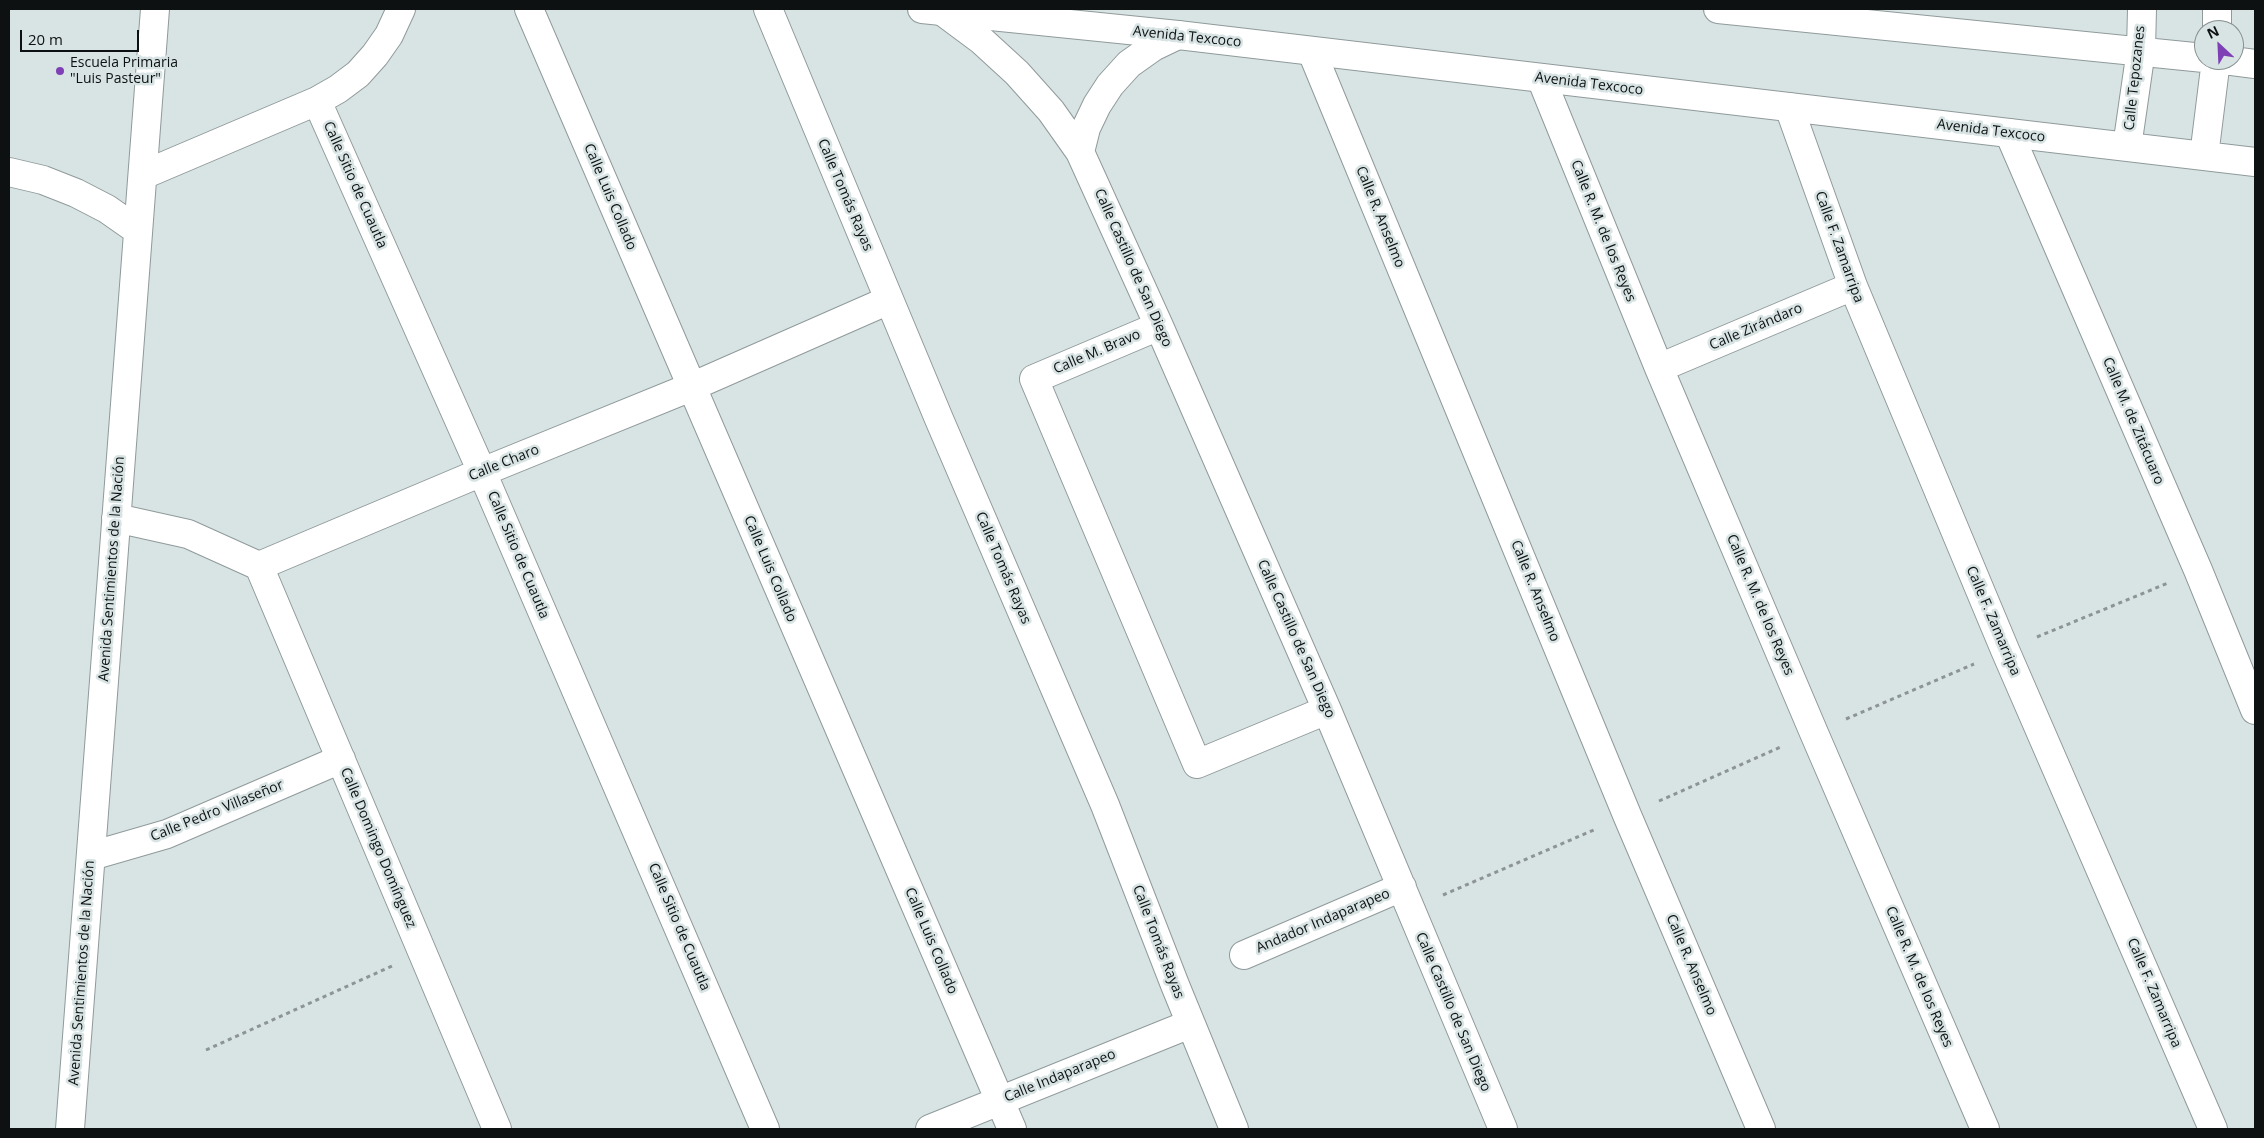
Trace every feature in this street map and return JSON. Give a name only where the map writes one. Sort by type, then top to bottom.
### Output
[{"type":"street","name":"Avenida Sentimientos de la Nación","points":[[70,1129],[155,9]]},
{"type":"street","points":[[143,175],[317,101],[338,89],[358,74],[375,56],[389,35],[401,9]]},
{"type":"street","name":"Calle Luis Collado","points":[[529,9],[1012,1129]]},
{"type":"street","name":"Calle Tomás Rayas","points":[[768,9],[889,300],[1105,805],[1190,1024],[1234,1129]]},
{"type":"street","points":[[1718,9],[1881,17],[2194,57]]},
{"type":"street","name":"Calle Tepozanes","points":[[2127,147],[2140,50],[2142,9]]},
{"type":"street","name":"Avenida Texcoco","points":[[932,10],[1178,36],[2255,162]]},
{"type":"street","name":"Calle Castillo de San Diego","points":[[932,10],[981,40],[1017,73],[1051,111],[1080,152],[1159,326],[1327,710],[1503,1129]]},
{"type":"street","points":[[1080,152],[1086,128],[1096,105],[1110,84],[1130,64],[1153,47],[1178,36]]},
{"type":"street","name":"Calle R. Anselmo","points":[[1312,52],[1628,815],[1761,1129]]},
{"type":"street","points":[[2204,156],[2215,70]]},
{"type":"street","name":"Calle R. M. de los Reyes","points":[[1541,78],[1659,368],[1985,1129]]},
{"type":"street","name":"Calle Sitio de Cuautla","points":[[317,101],[482,472],[766,1129]]},
{"type":"street","name":"Calle F. Zamarripa","points":[[1789,107],[1853,286],[2005,650],[2212,1129]]},
{"type":"street","name":"Calle M. de Zitácuaro","points":[[2009,133],[2194,561],[2255,710]]},
{"type":"street","points":[[9,172],[43,180],[76,193],[107,209],[137,230]]},
{"type":"street","name":"Calle Zirándaro","points":[[1659,368],[1853,286]]},
{"type":"street","name":"Calle Charo","points":[[259,566],[691,387],[889,300]]},
{"type":"street","name":"Calle M. Bravo","points":[[1159,326],[1034,379],[1197,764],[1327,710]]},
{"type":"street","points":[[116,518],[188,534],[259,566]]},
{"type":"street","name":"Calle Domingo Domínguez","points":[[259,566],[497,1129]]},
{"type":"street","name":"Calle Pedro Villaseñor","points":[[91,856],[167,834],[341,759]]},
{"type":"street","name":"Andador Indaparapeo","points":[[1244,955],[1402,887]]},
{"type":"street","name":"Calle Indaparapeo","points":[[930,1129],[1190,1024]]},
{"type":"path","points":[[206,1050],[422,952]]},
{"type":"place","name":"Escuela Primaria \"Luis Pasteur\"","points":[[60,71]]}]
